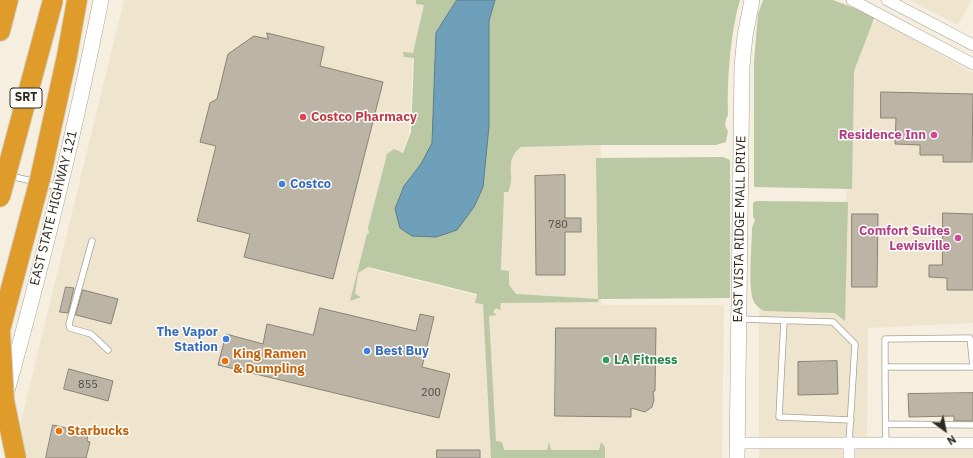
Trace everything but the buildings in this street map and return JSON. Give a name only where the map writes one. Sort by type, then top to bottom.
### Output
[{"type":"highway","name":"SRT","points":[[0,197],[53,0]]},
{"type":"highway","points":[[16,458],[4,400],[0,331],[46,155],[78,0]]},
{"type":"highway","points":[[0,31],[5,11]]},
{"type":"main road","name":"EAST STATE HIGHWAY 121","points":[[0,415],[22,336],[92,54],[101,0]]},
{"type":"main road","name":"EAST VISTA RIDGE MALL DRIVE","points":[[737,451],[742,66],[745,36],[752,0]]},
{"type":"street","points":[[852,0],[973,64]]},
{"type":"street","points":[[891,1],[973,45]]},
{"type":"street","points":[[737,451],[849,444],[973,443]]},
{"type":"street","points":[[849,444],[849,458]]},
{"type":"lane","points":[[0,173],[59,187]]},
{"type":"lane","points":[[92,241],[69,324],[70,328],[97,338],[108,350]]},
{"type":"lane","points":[[739,319],[833,322],[855,344],[849,444]]},
{"type":"lane","points":[[784,321],[779,417],[850,420]]},
{"type":"lane","points":[[885,367],[973,367],[970,338],[885,339],[885,367],[886,443]]},
{"type":"lane","points":[[886,424],[973,425]]},
{"type":"shaded area","points":[[124,0],[429,0],[424,9],[413,60],[409,134],[401,156],[370,269],[483,297],[484,305],[502,305],[503,142],[601,142],[601,305],[724,305],[722,458],[12,458]]},
{"type":"shaded area","points":[[909,0],[971,0],[958,25]]},
{"type":"shaded area","points":[[877,19],[973,73],[973,323],[868,328],[867,436],[973,438],[973,458],[759,458],[759,308],[836,312],[843,320],[845,202],[849,181],[851,72],[871,26]]},
{"type":"green space","points":[[416,0],[740,0],[734,27],[730,57],[728,115],[725,123],[728,131],[726,142],[716,145],[594,145],[521,147],[512,158],[510,186],[508,192],[504,192],[501,270],[509,271],[509,285],[516,294],[598,299],[596,158],[723,157],[730,160],[730,298],[599,299],[598,302],[501,303],[500,310],[496,308],[493,312],[497,315],[489,316],[496,441],[502,442],[504,450],[547,450],[549,442],[551,450],[599,450],[601,442],[605,447],[605,458],[491,458],[483,304],[475,303],[477,294],[368,267],[358,273],[355,294],[361,297],[350,301],[367,234],[369,233],[368,228],[387,154],[394,149],[403,153],[411,132],[414,58],[404,57],[403,52],[413,53],[424,5],[416,4]]},
{"type":"green space","points":[[763,0],[833,0],[875,16],[854,71],[852,189],[754,187],[754,62],[758,14]]},
{"type":"green space","points":[[756,201],[848,202],[845,321],[835,313],[764,311],[755,303],[753,300],[750,275],[752,228],[755,220],[753,217],[753,203]]},
{"type":"water","points":[[457,0],[495,0],[489,21],[489,126],[483,187],[474,207],[457,230],[436,237],[412,236],[400,228],[395,209],[404,186],[421,164],[432,143],[436,33]]},
{"type":"place","name":"Costco Pharmacy","points":[[303,117]]},
{"type":"place","name":"Residence Inn","points":[[934,135]]},
{"type":"place","name":"Costco","points":[[282,184]]},
{"type":"place","name":"Comfort Suites Lewisville","points":[[958,238]]},
{"type":"place","name":"The Vapor Station","points":[[226,339]]},
{"type":"place","name":"Best Buy","points":[[367,351]]},
{"type":"place","name":"LA Fitness","points":[[606,360]]},
{"type":"place","name":"King Ramen & Dumpling","points":[[225,361]]},
{"type":"place","name":"Starbucks","points":[[59,431]]}]
